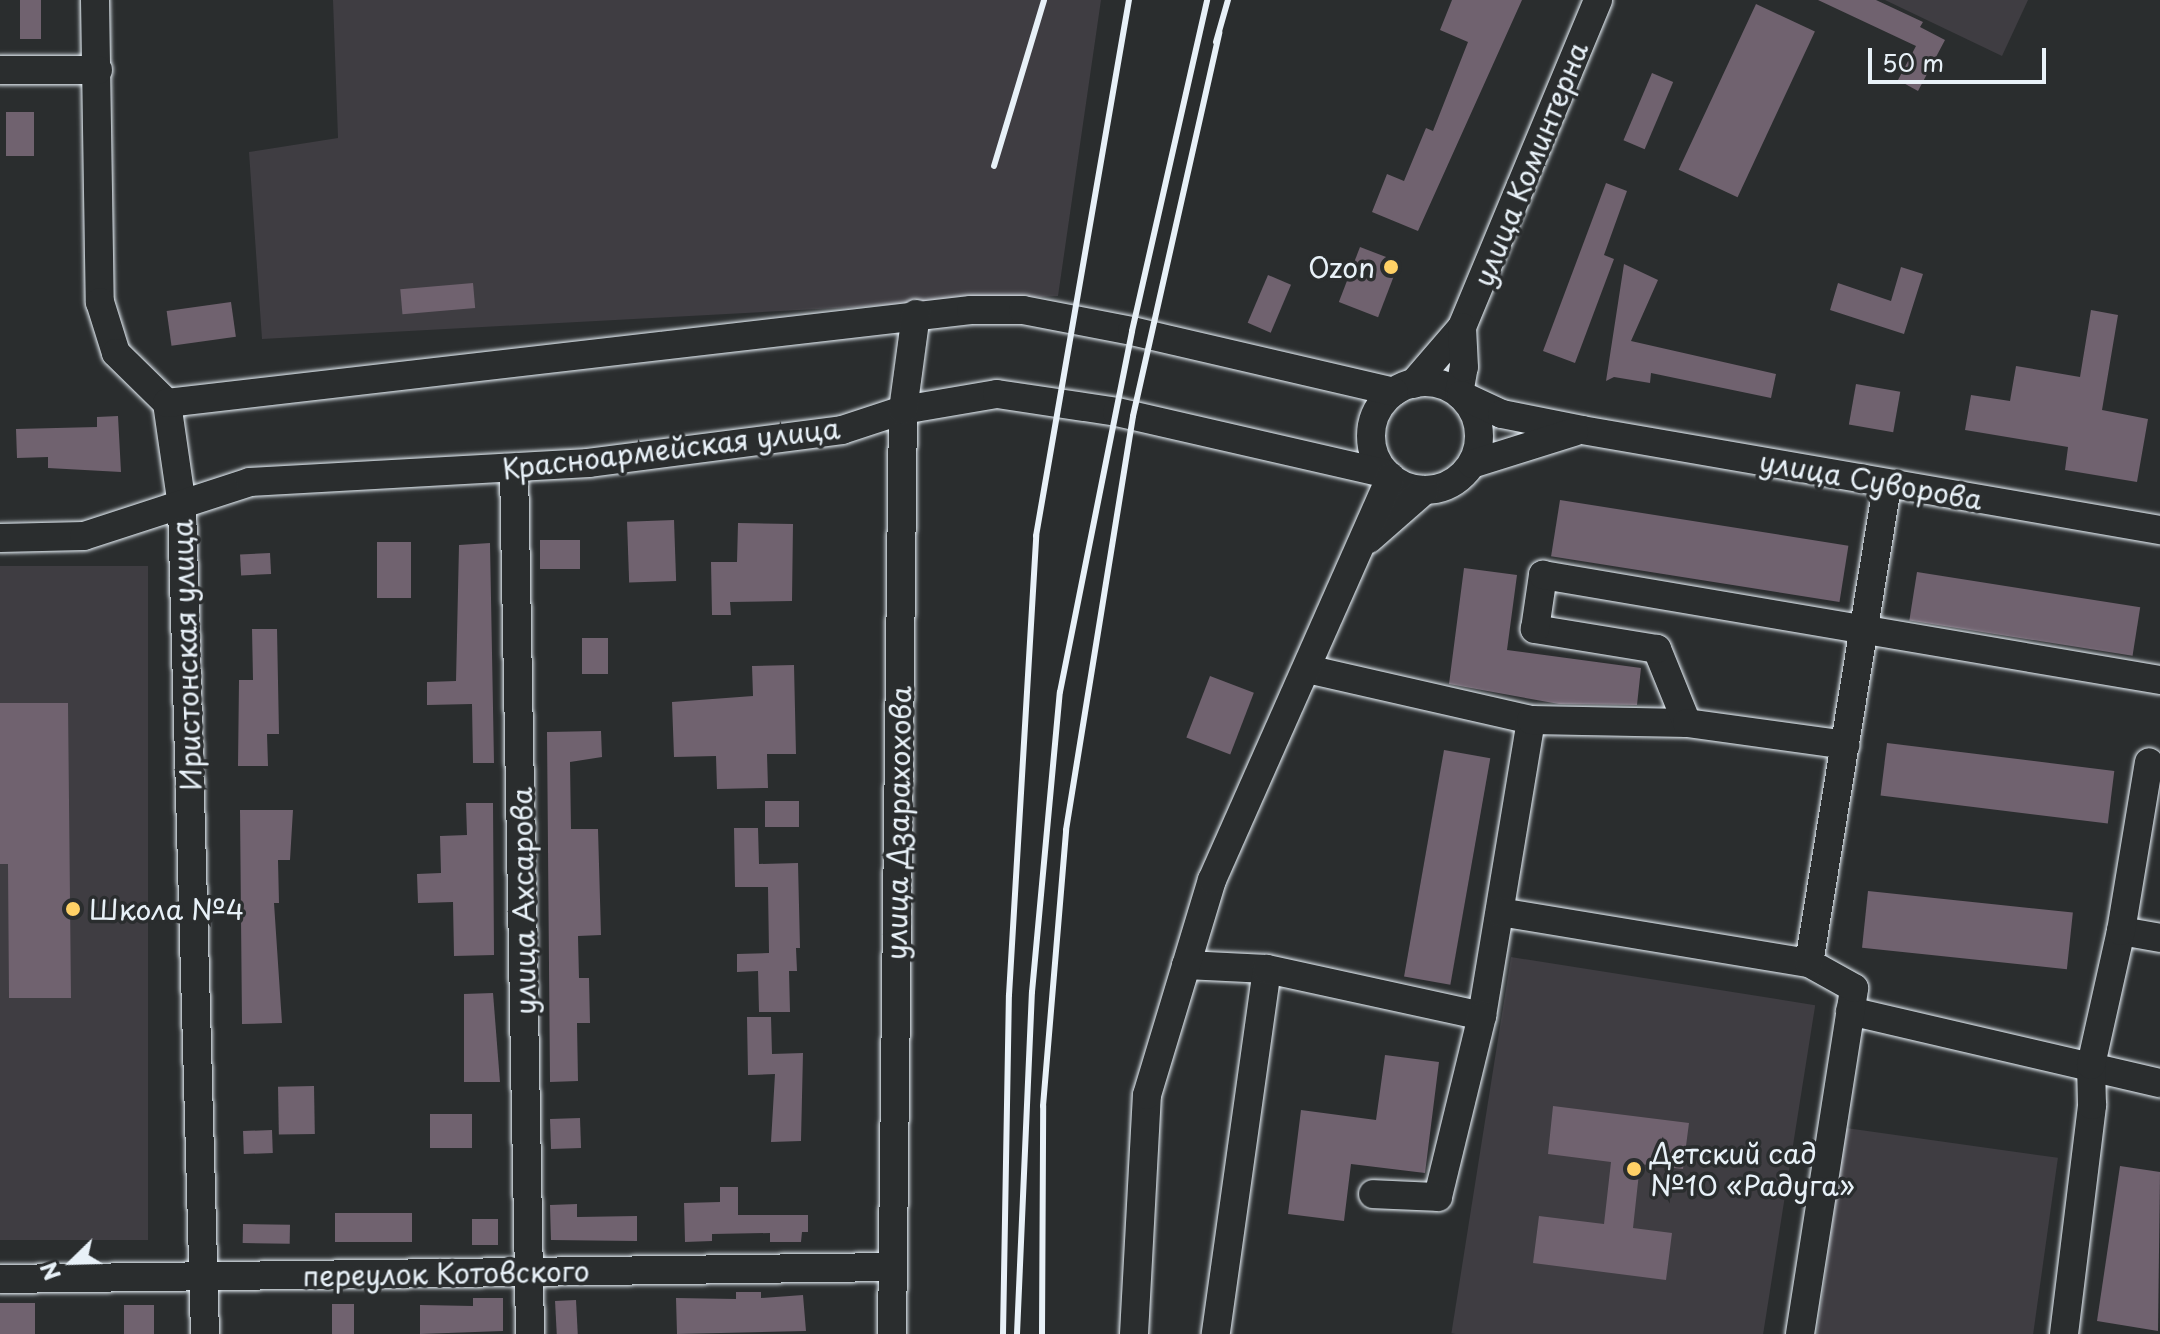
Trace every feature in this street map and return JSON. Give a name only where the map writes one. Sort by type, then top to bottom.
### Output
[{"type":"street","points":[[95,0],[100,302],[116,353],[167,403],[916,314],[1023,310],[1404,388],[1437,383],[1460,395],[1479,428],[1472,464],[1452,483],[1425,490],[1363,545]]},
{"type":"street","name":"улица Коминтерна","points":[[1404,388],[1462,327],[1598,0]]},
{"type":"street","points":[[0,70],[98,70]]},
{"type":"street","name":"улица Дзарахохова","points":[[892,1334],[903,410],[916,314]]},
{"type":"street","name":"улица Коминтерна","points":[[1460,395],[1464,367],[1462,327]]},
{"type":"street","points":[[1134,1334],[1147,1095],[1212,880],[1363,545],[1389,476],[1374,452],[1371,435],[1378,411],[1404,388]]},
{"type":"street","name":"Красноармейская улица","points":[[0,538],[84,536],[250,482],[514,468],[842,430],[903,410],[1016,394],[1117,412],[1389,476],[1425,490]]},
{"type":"street","name":"улица Суворова","points":[[1460,395],[1502,414],[1582,430],[2160,530]]},
{"type":"street","name":"Иристонская улица","points":[[167,403],[182,506],[205,1334]]},
{"type":"street","name":"улица Суворова","points":[[1472,464],[1521,444],[1582,430]]},
{"type":"street","name":"улица Ахсарова","points":[[514,468],[530,1334]]},
{"type":"street","points":[[1809,963],[1888,483]]},
{"type":"street","points":[[1687,723],[1657,649],[1535,629],[1543,575],[1864,627],[2160,680]]},
{"type":"street","points":[[1307,669],[1531,720],[1687,723],[1845,745]]},
{"type":"street","points":[[1373,1194],[1438,1197],[1482,1016],[1531,720]]},
{"type":"street","points":[[2064,1334],[2092,1105],[2091,1065],[2121,931],[2149,762]]},
{"type":"street","points":[[1500,912],[1809,963],[1854,988],[1800,1334]]},
{"type":"street","points":[[2121,931],[2160,938]]},
{"type":"street","points":[[1186,965],[1267,969],[1482,1016]]},
{"type":"street","points":[[1216,1334],[1267,969]]},
{"type":"street","points":[[1850,1011],[2160,1083]]},
{"type":"street","name":"переулок Котовского","points":[[0,1279],[892,1267]]},
{"type":"shaded area","points":[[333,0],[1101,0],[1058,296],[262,339],[249,152],[338,138]]},
{"type":"shaded area","points":[[1885,0],[2028,0],[2002,56]]},
{"type":"shaded area","name":"Школа №4","points":[[0,566],[148,566],[148,1240],[0,1240]]},
{"type":"shaded area","name":"Детский сад №10 «Радуга»","points":[[1511,957],[1815,1005],[1763,1334],[1451,1333]]},
{"type":"shaded area","points":[[1846,1128],[2058,1158],[2033,1334],[1817,1334]]},
{"type":"building","points":[[20,0],[41,0],[41,39],[20,39]]},
{"type":"building","points":[[1452,0],[1522,0],[1418,231],[1372,212],[1387,174],[1404,181],[1426,128],[1433,131],[1468,42],[1440,30]]},
{"type":"building","points":[[1818,0],[1876,0],[1923,22],[1920,27],[1945,40],[1918,91],[1898,80],[1916,46]]},
{"type":"building","points":[[1756,4],[1815,31],[1738,197],[1679,170]]},
{"type":"building","points":[[1652,73],[1673,82],[1645,149],[1623,140]]},
{"type":"building","points":[[6,112],[34,112],[34,156],[6,156]]},
{"type":"building","points":[[1606,183],[1627,191],[1604,255],[1614,259],[1575,363],[1543,351]]},
{"type":"building","points":[[1360,247],[1399,262],[1378,317],[1339,302]]},
{"type":"building","points":[[1624,264],[1658,280],[1631,341],[1776,374],[1771,398],[1651,373],[1650,383],[1614,377],[1606,381]]},
{"type":"building","points":[[1901,267],[1923,274],[1904,334],[1830,310],[1838,283],[1891,301]]},
{"type":"building","points":[[1268,275],[1291,285],[1271,333],[1248,323]]},
{"type":"building","points":[[473,283],[475,308],[402,314],[400,289]]},
{"type":"building","points":[[231,302],[236,337],[172,346],[167,311]]},
{"type":"building","points":[[2091,310],[2118,315],[2102,410],[2148,419],[2137,482],[2065,470],[2068,447],[1965,430],[1971,395],[2010,401],[2016,366],[2080,377]]},
{"type":"building","points":[[1856,384],[1900,392],[1893,432],[1849,424]]},
{"type":"building","points":[[118,416],[121,472],[48,468],[48,457],[17,458],[16,429],[97,427],[97,417]]},
{"type":"building","points":[[1560,500],[1848,546],[1839,602],[1551,556]]},
{"type":"building","points":[[674,520],[676,581],[629,583],[627,522]]},
{"type":"building","points":[[738,523],[793,524],[792,601],[730,602],[731,615],[712,615],[711,562],[737,562]]},
{"type":"building","points":[[540,540],[580,540],[580,569],[540,569]]},
{"type":"building","points":[[377,542],[411,542],[411,598],[377,598]]},
{"type":"building","points":[[490,543],[494,763],[473,763],[472,704],[427,705],[427,682],[456,681],[459,545]]},
{"type":"building","points":[[270,553],[271,574],[241,576],[240,555]]},
{"type":"building","points":[[1464,568],[1517,575],[1507,650],[1641,668],[1637,705],[1559,704],[1449,684]]},
{"type":"building","points":[[1917,572],[2140,607],[2133,656],[1909,620]]},
{"type":"building","points":[[252,629],[277,629],[279,734],[267,734],[268,766],[238,766],[239,680],[253,680]]},
{"type":"building","points":[[582,638],[608,638],[608,674],[582,674]]},
{"type":"building","points":[[794,665],[796,754],[767,754],[768,788],[717,789],[716,756],[674,757],[672,702],[753,696],[752,666]]},
{"type":"building","points":[[1210,676],[1254,693],[1230,754],[1186,738]]},
{"type":"building","points":[[0,703],[68,703],[71,998],[9,998],[8,864],[0,864]]},
{"type":"building","points":[[601,731],[602,757],[570,762],[571,829],[598,829],[601,935],[578,936],[579,978],[589,978],[590,1023],[577,1023],[578,1081],[550,1082],[547,732]]},
{"type":"building","points":[[1887,743],[2114,771],[2108,824],[1881,796]]},
{"type":"building","points":[[1444,750],[1490,758],[1450,985],[1404,977]]},
{"type":"building","points":[[765,801],[799,801],[799,827],[765,827]]},
{"type":"building","points":[[466,803],[493,803],[494,955],[454,956],[453,902],[418,903],[417,874],[441,873],[440,836],[467,835]]},
{"type":"building","points":[[240,810],[293,810],[290,860],[278,860],[279,903],[274,903],[282,1023],[242,1024]]},
{"type":"building","points":[[734,828],[758,828],[759,864],[798,863],[800,948],[796,948],[797,971],[789,971],[790,1012],[759,1012],[758,971],[737,972],[737,954],[769,953],[768,887],[735,887]]},
{"type":"building","points":[[1868,891],[2073,913],[2067,969],[1862,948]]},
{"type":"building","points":[[493,993],[500,1082],[464,1082],[464,994]]},
{"type":"building","points":[[747,1017],[771,1017],[772,1054],[803,1053],[801,1141],[771,1142],[775,1074],[748,1075]]},
{"type":"building","points":[[1385,1055],[1439,1062],[1425,1173],[1351,1164],[1344,1221],[1288,1214],[1301,1110],[1376,1120]]},
{"type":"building","points":[[314,1086],[315,1134],[279,1135],[278,1087]]},
{"type":"building","points":[[1553,1106],[1689,1123],[1683,1169],[1640,1164],[1633,1228],[1672,1233],[1666,1280],[1533,1263],[1539,1216],[1604,1224],[1611,1162],[1548,1154]]},
{"type":"building","points":[[430,1114],[472,1114],[472,1148],[430,1148]]},
{"type":"building","points":[[580,1118],[581,1148],[551,1149],[550,1119]]},
{"type":"building","points":[[272,1130],[273,1153],[244,1154],[243,1131]]},
{"type":"building","points":[[2120,1166],[2160,1172],[2158,1331],[2097,1321]]},
{"type":"building","points":[[720,1187],[738,1187],[738,1215],[808,1215],[808,1232],[802,1232],[801,1242],[770,1242],[770,1233],[712,1234],[712,1241],[685,1242],[684,1203],[720,1202]]},
{"type":"building","points":[[577,1204],[577,1217],[637,1216],[637,1241],[551,1240],[550,1205]]},
{"type":"building","points":[[335,1213],[412,1213],[412,1242],[335,1242]]},
{"type":"building","points":[[472,1219],[498,1219],[498,1245],[472,1245]]},
{"type":"building","points":[[243,1224],[290,1225],[290,1244],[243,1243]]},
{"type":"building","points":[[736,1292],[761,1292],[761,1298],[803,1295],[806,1331],[677,1334],[676,1298],[736,1299]]},
{"type":"building","points":[[473,1298],[503,1298],[503,1331],[420,1334],[420,1305],[473,1306]]},
{"type":"building","points":[[576,1300],[578,1334],[557,1334],[555,1301]]},
{"type":"building","points":[[0,1303],[35,1303],[35,1334],[0,1334]]},
{"type":"building","points":[[332,1304],[354,1304],[354,1334],[332,1334]]},
{"type":"building","points":[[124,1305],[154,1305],[154,1334],[124,1334]]},
{"type":"railway","points":[[994,166],[1044,0]]},
{"type":"railway","points":[[1003,1334],[1009,995],[1036,536],[1129,0]]},
{"type":"railway","points":[[1017,1334],[1032,992],[1060,692],[1132,331],[1207,0]]},
{"type":"railway","points":[[1216,42],[1228,0]]},
{"type":"railway","points":[[1042,1334],[1043,1106],[1066,830],[1133,416],[1219,33]]},
{"type":"place","name":"Ozon","points":[[1391,267]]},
{"type":"place","name":"Школа №4","points":[[73,909]]},
{"type":"place","name":"Детский сад №10 «Радуга»","points":[[1634,1169]]}]
